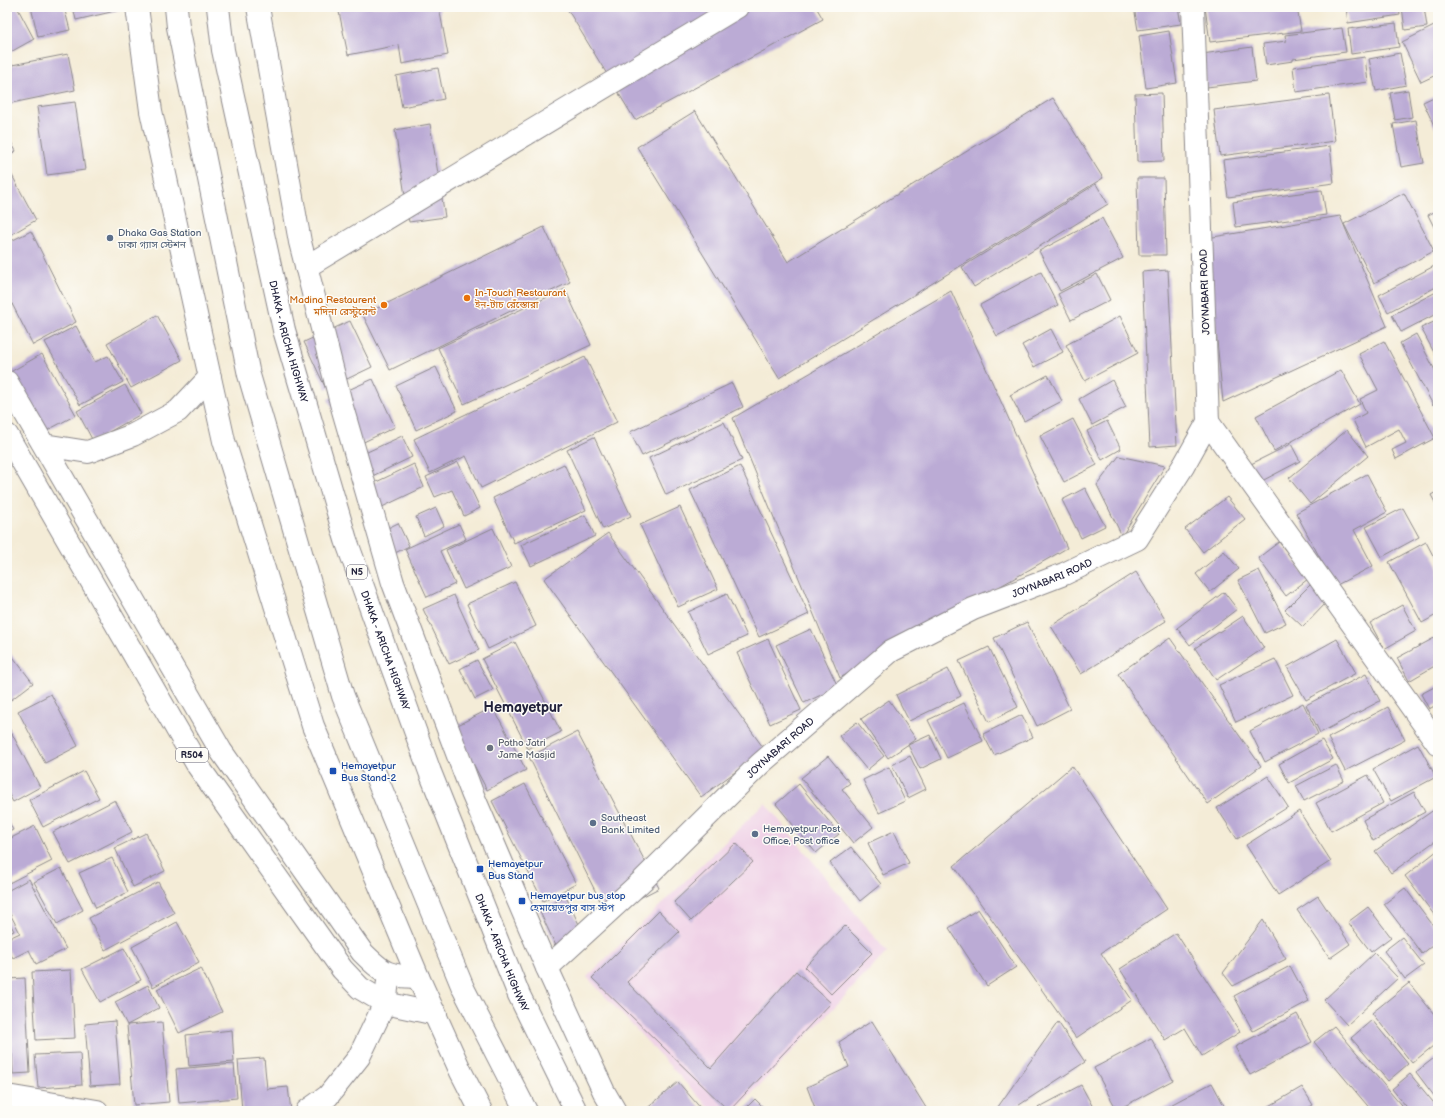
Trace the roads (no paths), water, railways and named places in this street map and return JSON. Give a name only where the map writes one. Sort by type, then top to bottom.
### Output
[{"type":"main road","points":[[137,7],[151,111],[224,441],[314,726],[418,977],[461,1072],[481,1111]]},
{"type":"main road","points":[[176,7],[178,27],[249,375],[343,696],[463,988],[526,1111]]},
{"type":"main road","name":"DHAKA - ARICHA HIGHWAY","points":[[218,7],[223,50],[284,330],[346,540],[430,772],[519,994],[576,1111]]},
{"type":"main road","points":[[258,7],[300,242],[342,408],[393,583],[472,793],[547,968],[604,1092],[615,1111]]},
{"type":"main road","points":[[306,267],[737,7]]},
{"type":"main road","name":"JOYNABARI ROAD","points":[[547,968],[643,880],[760,764],[890,651],[973,609],[1064,574],[1137,539],[1184,465],[1208,422],[1193,7]]},
{"type":"main road","points":[[44,445],[88,452],[133,435],[178,411],[210,377]]},
{"type":"main road","name":"R504","points":[[7,382],[221,751],[362,952],[376,966],[390,974],[397,976],[418,977]]},
{"type":"main road","points":[[1208,422],[1438,744]]},
{"type":"main road","name":"R504","points":[[7,435],[198,766],[342,969],[360,988],[385,1003],[436,1014]]},
{"type":"main road","points":[[307,1111],[328,1096],[359,1057],[385,1003],[390,974]]},
{"type":"main road","points":[[7,1096],[97,1111]]},
{"type":"place","name":"Dhaka Gas Station ঢাকা গ্যাস স্টেশন","points":[[110,238]]},
{"type":"place","name":"In-Touch Restaurant ইন-টাচ রেঁস্তোরা","points":[[467,298]]},
{"type":"place","name":"Madina Restaurent মদিনা রেস্টুরেন্ট","points":[[384,305]]},
{"type":"place","name":"Potho Jatri Jame Masjid","points":[[490,748]]},
{"type":"place","name":"Hemayetpur Bus Stand-2","points":[[333,771]]},
{"type":"place","name":"Southeast Bank Limited","points":[[593,823]]},
{"type":"place","name":"Hemayetpur Post Office, Post office","points":[[755,834]]},
{"type":"place","name":"Hemayetpur Bus Stand","points":[[480,869]]},
{"type":"place","name":"Hemayetpur bus stop হেমায়েতপুর বাস স্টপ","points":[[522,901]]},
{"type":"district","name":"Hemayetpur","points":[[523,707]]}]
